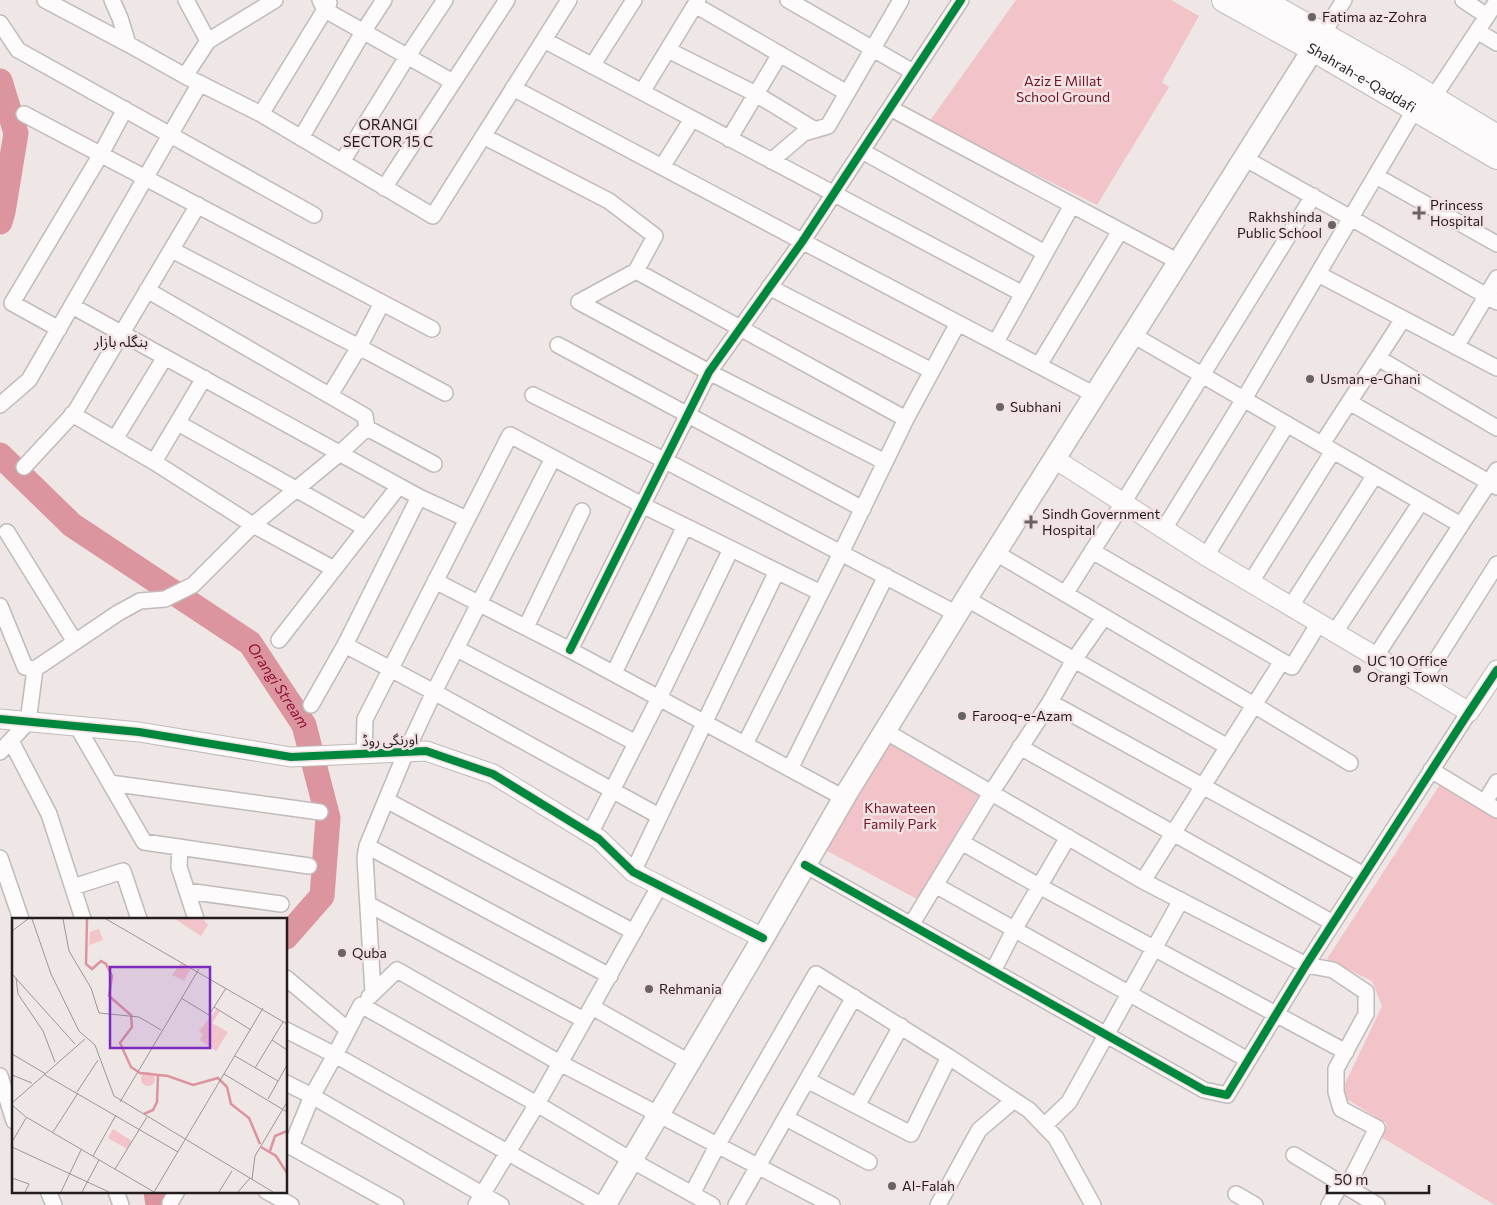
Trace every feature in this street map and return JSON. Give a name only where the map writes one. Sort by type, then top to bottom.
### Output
[{"type":"main road","name":"Shahrah-e-Qaddafi","points":[[1224,0],[1318,42]]},
{"type":"main road","name":"Shahrah-e-Qaddafi","points":[[1261,0],[1318,42],[1424,104],[1497,157]]},
{"type":"main road","points":[[605,1205],[885,731],[1054,459],[1318,42]]},
{"type":"main road","name":"Shahrah-e-Qaddafi","points":[[1424,104],[1497,137]]},
{"type":"street","points":[[44,0],[185,76],[261,114],[433,216],[569,0]]},
{"type":"street","points":[[112,0],[128,44]]},
{"type":"street","points":[[186,0],[208,41]]},
{"type":"street","points":[[185,76],[208,41],[275,0]]},
{"type":"street","points":[[302,138],[363,32],[384,0]]},
{"type":"street","points":[[342,162],[407,56],[445,0]]},
{"type":"street","points":[[384,188],[507,0]]},
{"type":"street","points":[[592,66],[634,0]]},
{"type":"street","points":[[788,0],[913,72]]},
{"type":"street","points":[[570,650],[708,372],[802,242],[961,0]]},
{"type":"street","points":[[1318,42],[1344,0]]},
{"type":"street","points":[[1464,0],[1487,16]]},
{"type":"street","points":[[1164,529],[1244,399],[1376,176],[1497,1]]},
{"type":"street","points":[[771,161],[804,133],[828,126],[873,49],[895,2]]},
{"type":"street","points":[[261,114],[325,3],[363,32],[453,82]]},
{"type":"street","points":[[642,92],[697,3],[847,93]]},
{"type":"street","points":[[0,23],[18,50],[314,215]]},
{"type":"street","points":[[1477,32],[1497,43]]},
{"type":"street","points":[[544,40],[1022,294]]},
{"type":"street","points":[[668,50],[756,94],[815,130]]},
{"type":"street","points":[[729,139],[780,54]]},
{"type":"street","points":[[0,406],[29,380],[200,83]]},
{"type":"street","points":[[513,88],[802,242],[1095,394]]},
{"type":"street","points":[[890,108],[1179,262]]},
{"type":"street","points":[[59,329],[12,303],[101,154],[125,109]]},
{"type":"street","points":[[24,114],[432,329]]},
{"type":"street","points":[[662,167],[692,119]]},
{"type":"street","points":[[483,136],[609,201],[655,236],[636,271],[580,302],[708,372],[885,462]]},
{"type":"street","points":[[862,151],[1045,254]]},
{"type":"street","points":[[1244,158],[1492,299]]},
{"type":"street","points":[[1376,176],[1497,244]]},
{"type":"street","points":[[1065,594],[1313,196]]},
{"type":"street","points":[[24,467],[72,414],[198,205]]},
{"type":"street","points":[[996,342],[1072,205]]},
{"type":"street","points":[[1039,365],[1120,231]]},
{"type":"street","points":[[172,250],[445,393]]},
{"type":"street","points":[[636,271],[906,419]]},
{"type":"street","points":[[1318,274],[1497,368]]},
{"type":"street","points":[[1456,347],[1492,299],[1497,278]]},
{"type":"street","points":[[769,287],[932,371]]},
{"type":"street","points":[[148,290],[365,416],[367,428]]},
{"type":"street","points":[[330,396],[382,303]]},
{"type":"street","points":[[72,306],[419,497],[467,520]]},
{"type":"street","points":[[1251,582],[1327,447],[1349,402],[1403,319]]},
{"type":"street","points":[[745,744],[906,419],[958,323]]},
{"type":"street","points":[[1133,335],[1461,525]]},
{"type":"street","points":[[558,345],[863,508]]},
{"type":"street","points":[[115,439],[165,357]]},
{"type":"street","points":[[1378,358],[1497,428]]},
{"type":"street","points":[[154,462],[204,378]]},
{"type":"street","points":[[532,394],[664,460],[886,576],[962,606],[1074,660],[1228,747]]},
{"type":"street","points":[[1349,402],[1494,480],[1461,525],[1376,656]]},
{"type":"street","points":[[72,414],[154,462],[254,525],[334,569]]},
{"type":"street","points":[[178,423],[366,528]]},
{"type":"street","points":[[1206,556],[1287,424]]},
{"type":"street","points":[[0,606],[26,667],[36,668],[118,613],[140,602],[164,599],[193,585],[254,525],[367,428]]},
{"type":"street","points":[[367,428],[434,464]]},
{"type":"street","points":[[364,754],[365,719],[510,435],[642,505],[821,593]]},
{"type":"street","points":[[373,993],[365,857],[367,846],[406,752],[434,692],[553,458]]},
{"type":"street","points":[[1054,459],[1206,556],[1469,712]]},
{"type":"street","points":[[1291,606],[1375,475]]},
{"type":"street","points":[[279,640],[399,486]]},
{"type":"street","points":[[311,705],[345,646],[419,497]]},
{"type":"street","points":[[1092,551],[1292,667],[1327,628],[1421,502]]},
{"type":"street","points":[[526,627],[582,511]]},
{"type":"street","points":[[614,673],[685,526]]},
{"type":"street","points":[[7,532],[75,642]]},
{"type":"street","points":[[590,834],[659,698],[731,549]]},
{"type":"street","points":[[996,553],[1350,763]]},
{"type":"street","points":[[1421,684],[1497,564]]},
{"type":"street","points":[[633,872],[777,571]]},
{"type":"street","points":[[790,769],[886,576]]},
{"type":"street","points":[[435,581],[614,673],[844,798]]},
{"type":"street","points":[[911,925],[991,792],[1050,702],[1074,660],[1104,617]]},
{"type":"street","points":[[345,646],[434,692],[659,816]]},
{"type":"street","points":[[457,649],[636,743]]},
{"type":"street","points":[[1144,881],[1282,660]]},
{"type":"street","points":[[0,752],[28,722],[36,668]]},
{"type":"street","points":[[805,865],[1204,1090],[1227,1095],[1306,965],[1497,670]]},
{"type":"street","points":[[1050,702],[1364,876]]},
{"type":"street","name":"اورنگی روڈ","points":[[0,719],[138,732],[291,757],[426,751],[493,774],[599,840],[633,872],[763,938]]},
{"type":"street","points":[[77,726],[144,842],[309,866]]},
{"type":"street","points":[[885,731],[1144,881],[1306,965],[1333,970],[1366,992],[1366,1014],[1336,1069],[1336,1092],[1341,1109],[1377,1128],[1344,1186],[1329,1205]]},
{"type":"street","points":[[11,741],[49,814],[84,918]]},
{"type":"street","points":[[1020,747],[1333,923]]},
{"type":"street","points":[[1431,770],[1491,806],[1497,782]]},
{"type":"street","points":[[110,783],[320,812]]},
{"type":"street","points":[[386,800],[634,932]]},
{"type":"street","points":[[994,971],[1014,930],[1068,837]]},
{"type":"street","points":[[962,842],[1039,886],[1346,1052]]},
{"type":"street","points":[[367,846],[610,976]]},
{"type":"street","points":[[180,847],[179,867],[196,918]]},
{"type":"street","points":[[0,858],[21,918]]},
{"type":"street","points":[[73,887],[122,871],[139,918]]},
{"type":"street","points":[[479,1200],[537,1104],[660,886]]},
{"type":"street","points":[[935,886],[1248,1060]]},
{"type":"street","points":[[187,890],[281,904]]},
{"type":"street","points":[[1044,1126],[1069,1102],[1181,900]]},
{"type":"street","points":[[368,904],[689,1062]]},
{"type":"street","points":[[396,1205],[289,1145],[312,1096],[361,1005],[397,970],[560,1063],[832,1205]]},
{"type":"street","points":[[692,1194],[718,1144],[816,974],[949,1057],[1028,1110],[1056,1138],[1093,1205]]},
{"type":"street","points":[[288,980],[348,1030]]},
{"type":"street","points":[[736,1205],[854,997]]},
{"type":"street","points":[[361,1005],[712,1205]]},
{"type":"street","points":[[857,1106],[900,1026]]},
{"type":"street","points":[[288,1031],[335,1055],[601,1205]]},
{"type":"street","points":[[807,1080],[911,1134],[949,1057]]},
{"type":"street","points":[[0,1076],[12,1115]]},
{"type":"street","points":[[288,1084],[312,1096],[479,1200],[501,1205]]},
{"type":"street","points":[[938,1205],[979,1130],[1014,1100]]},
{"type":"street","points":[[786,1118],[869,1162]]},
{"type":"street","points":[[1294,1155],[1377,1205]]},
{"type":"street","points":[[48,1192],[54,1205]]},
{"type":"street","points":[[116,1192],[121,1205]]},
{"type":"street","points":[[268,1192],[291,1205]]},
{"type":"street","points":[[1236,1194],[1255,1205]]},
{"type":"green space","name":"Aziz E Millat School Ground","points":[[1016,0],[1171,0],[1199,16],[1162,82],[1169,87],[1097,205],[929,122]]},
{"type":"green space","name":"Khawateen Family Park","points":[[885,731],[983,788],[917,899],[816,845]]},
{"type":"green space","points":[[1441,783],[1497,818],[1497,1205],[1381,1137],[1387,1124],[1345,1098],[1344,1086],[1382,1006],[1372,981],[1327,959]]},
{"type":"waterway","name":"Orangi Stream","points":[[0,81],[16,133],[0,222]]},
{"type":"waterway","name":"Orangi Stream","points":[[0,455],[72,525],[250,643],[304,725],[328,818],[322,896],[288,935]]},
{"type":"waterway","name":"Orangi Stream","points":[[156,1192],[158,1205]]},
{"type":"cycle path","points":[[570,650],[709,372],[802,242],[961,0]]},
{"type":"cycle path","points":[[805,865],[1204,1090],[1227,1095],[1306,965],[1497,670]]},
{"type":"cycle path","points":[[0,719],[139,732],[291,757],[426,751],[493,774],[599,839],[633,872],[763,938]]},
{"type":"place","name":"Fatima az-Zohra","points":[[1312,17]]},
{"type":"place","name":"Princess Hospital","points":[[1419,213]]},
{"type":"place","name":"Rakhshinda Public School","points":[[1332,225]]},
{"type":"place","name":"Usman-e-Ghani","points":[[1310,379]]},
{"type":"place","name":"Subhani","points":[[1000,407]]},
{"type":"place","name":"Sindh Government Hospital","points":[[1031,522]]},
{"type":"place","name":"UC 10 Office Orangi Town","points":[[1357,669]]},
{"type":"place","name":"Farooq-e-Azam","points":[[962,716]]},
{"type":"place","name":"Quba","points":[[342,953]]},
{"type":"place","name":"Rehmania","points":[[649,989]]},
{"type":"place","name":"Al-Falah","points":[[892,1186]]},
{"type":"district","name":"ORANGI SECTOR 15 C","points":[[388,134]]},
{"type":"district","name":"بنگلہ بازار","points":[[121,342]]}]
